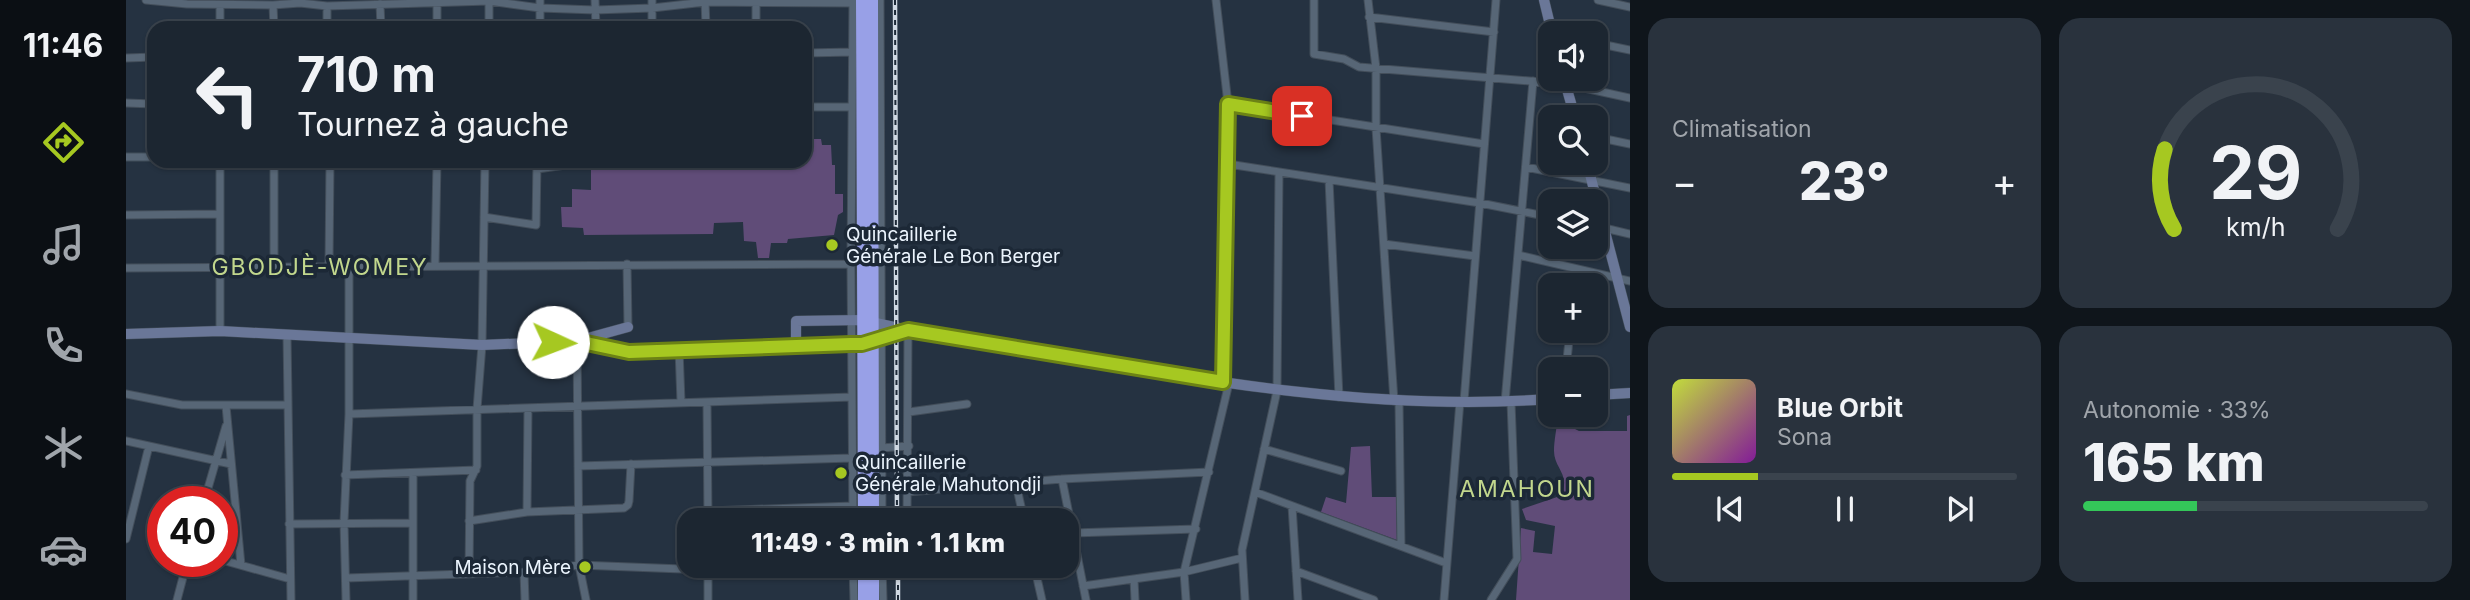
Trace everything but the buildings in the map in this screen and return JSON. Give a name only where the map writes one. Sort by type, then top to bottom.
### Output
[{"type":"highway","points":[[864,508],[872,0]]},
{"type":"highway","points":[[856,1],[866,321]]},
{"type":"highway","points":[[866,342],[873,508]]},
{"type":"highway","points":[[859,578],[864,600]]},
{"type":"highway","points":[[873,578],[873,600]]},
{"type":"street","points":[[146,0],[220,5],[300,2],[327,6],[489,0],[595,10],[705,1],[856,1],[851,264],[866,321]]},
{"type":"street","points":[[489,0],[489,21]]},
{"type":"street","points":[[595,0],[596,21]]},
{"type":"street","points":[[880,0],[866,342],[881,448],[882,508]]},
{"type":"street","points":[[1186,600],[1184,572],[1209,472],[1226,382],[1228,104],[1216,0]]},
{"type":"street","points":[[1314,0],[1314,54],[1344,59],[1359,67],[1538,81]]},
{"type":"street","points":[[1368,0],[1376,68],[1376,128],[1396,401],[1401,546]]},
{"type":"street","points":[[1444,600],[1496,0]]},
{"type":"street","points":[[1544,0],[1550,21]]},
{"type":"street","points":[[1598,0],[1630,7]]},
{"type":"street","points":[[705,1],[706,21]]},
{"type":"street","points":[[437,2],[438,21]]},
{"type":"street","points":[[756,2],[756,21]]},
{"type":"street","points":[[380,4],[381,21]]},
{"type":"street","points":[[220,5],[220,21]]},
{"type":"street","points":[[273,5],[274,21]]},
{"type":"street","points":[[327,6],[327,21]]},
{"type":"street","points":[[1369,17],[1494,32]]},
{"type":"street","points":[[1608,45],[1630,50]]},
{"type":"street","points":[[812,52],[853,52]]},
{"type":"street","points":[[126,58],[147,57]]},
{"type":"street","points":[[1491,600],[1517,559],[1508,402],[1533,81]]},
{"type":"street","points":[[1603,91],[1630,98]]},
{"type":"street","points":[[126,103],[147,104]]},
{"type":"street","points":[[1228,104],[1485,144]]},
{"type":"street","points":[[812,107],[852,107]]},
{"type":"street","points":[[1608,139],[1630,144]]},
{"type":"street","points":[[126,157],[147,157]]},
{"type":"street","points":[[1228,164],[1480,202],[1538,214]]},
{"type":"street","points":[[1526,167],[1630,188]]},
{"type":"street","points":[[220,168],[220,331]]},
{"type":"street","points":[[274,168],[274,267]]},
{"type":"street","points":[[329,267],[330,168]]},
{"type":"street","points":[[435,265],[437,168]]},
{"type":"street","points":[[469,574],[470,481],[476,470],[482,345],[485,168]]},
{"type":"street","points":[[484,216],[536,225],[537,168]]},
{"type":"street","points":[[1245,600],[1242,550],[1277,391],[1279,172]]},
{"type":"street","points":[[1590,175],[1593,189]]},
{"type":"street","points":[[1329,180],[1339,397]]},
{"type":"street","points":[[126,215],[220,214]]},
{"type":"street","points":[[1608,229],[1630,234]]},
{"type":"street","points":[[1384,244],[1475,256]]},
{"type":"street","points":[[1608,251],[1630,327]]},
{"type":"street","points":[[1518,255],[1630,281]]},
{"type":"street","points":[[126,334],[220,331],[482,345],[577,341],[628,327],[627,264]]},
{"type":"street","points":[[126,268],[851,264]]},
{"type":"street","points":[[346,600],[344,522],[349,414],[349,266]]},
{"type":"street","points":[[1578,269],[1578,273]]},
{"type":"street","points":[[796,346],[796,321],[866,321],[1277,391],[1396,401],[1538,400]]},
{"type":"street","points":[[577,341],[629,352],[866,342],[908,330]]},
{"type":"street","points":[[907,508],[908,330]]},
{"type":"street","points":[[287,335],[290,600]]},
{"type":"street","points":[[577,341],[579,565],[586,600]]},
{"type":"street","points":[[821,508],[853,506],[852,397],[866,342]]},
{"type":"street","points":[[679,349],[681,402]]},
{"type":"street","points":[[1608,394],[1630,393]]},
{"type":"street","points":[[126,394],[182,405],[288,405]]},
{"type":"street","points":[[349,414],[852,397]]},
{"type":"street","points":[[707,401],[708,508]]},
{"type":"street","points":[[909,412],[967,404]]},
{"type":"street","points":[[226,406],[241,565]]},
{"type":"street","points":[[527,512],[528,408]]},
{"type":"street","points":[[208,486],[227,419]]},
{"type":"street","points":[[126,441],[231,464]]},
{"type":"street","points":[[126,539],[149,446]]},
{"type":"street","points":[[881,448],[909,446]]},
{"type":"street","points":[[1264,449],[1341,471]]},
{"type":"street","points":[[578,466],[852,458]]},
{"type":"street","points":[[469,521],[527,512],[615,509],[628,505],[631,464]]},
{"type":"street","points":[[345,475],[476,470]]},
{"type":"street","points":[[907,492],[1062,479],[1209,472]]},
{"type":"street","points":[[412,473],[413,600]]},
{"type":"street","points":[[1062,479],[1068,508]]},
{"type":"street","points":[[1016,484],[1021,508]]},
{"type":"street","points":[[1255,492],[1446,563]]},
{"type":"street","points":[[1292,506],[1298,600]]},
{"type":"street","points":[[289,524],[412,523]]},
{"type":"street","points":[[1079,533],[1196,529]]},
{"type":"street","points":[[1083,586],[1184,572],[1242,558]]},
{"type":"street","points":[[238,564],[290,579]]},
{"type":"street","points":[[346,578],[524,572],[579,565],[677,567]]},
{"type":"street","points":[[1079,565],[1086,600]]},
{"type":"street","points":[[1296,571],[1374,600]]},
{"type":"street","points":[[524,572],[526,600]]},
{"type":"street","points":[[177,600],[183,577]]},
{"type":"street","points":[[708,578],[708,600]]},
{"type":"street","points":[[854,600],[856,578]]},
{"type":"street","points":[[882,578],[883,600]]},
{"type":"street","points":[[1037,578],[1042,600]]},
{"type":"street","points":[[1134,579],[1135,600]]},
{"type":"shaded area","points":[[812,139],[821,139],[822,145],[831,145],[832,165],[835,165],[835,194],[843,194],[843,212],[838,215],[834,235],[771,243],[769,258],[758,258],[756,242],[744,241],[743,222],[714,223],[713,234],[584,235],[583,228],[562,227],[561,207],[572,207],[572,189],[591,190],[591,168],[812,168]]},
{"type":"shaded area","points":[[1630,415],[1630,600],[1516,600],[1521,528],[1535,531],[1533,552],[1552,554],[1555,526],[1526,520],[1522,509],[1560,496],[1563,489],[1563,477],[1554,451],[1557,427],[1573,427],[1579,431],[1627,431],[1627,416]]},
{"type":"shaded area","points":[[1370,446],[1372,497],[1396,497],[1397,540],[1321,512],[1326,497],[1346,503],[1351,447]]},
{"type":"railway","points":[[895,0],[897,508]]},
{"type":"railway","points":[[898,578],[898,600]]},
{"type":"place","name":"Quincaillerie Générale Le Bon Berger","points":[[832,245]]},
{"type":"place","name":"Quincaillerie Générale Mahutondji","points":[[841,473]]},
{"type":"place","name":"Maison Mère","points":[[585,567]]},
{"type":"district","name":"GBODJÈ-WOMEY","points":[[320,267]]},
{"type":"district","name":"AMAHOUN","points":[[1527,489]]},
{"type":"route","points":[[553,342],[577,341],[629,352],[862,344],[908,330],[1223,382],[1228,104],[1302,116]]}]
